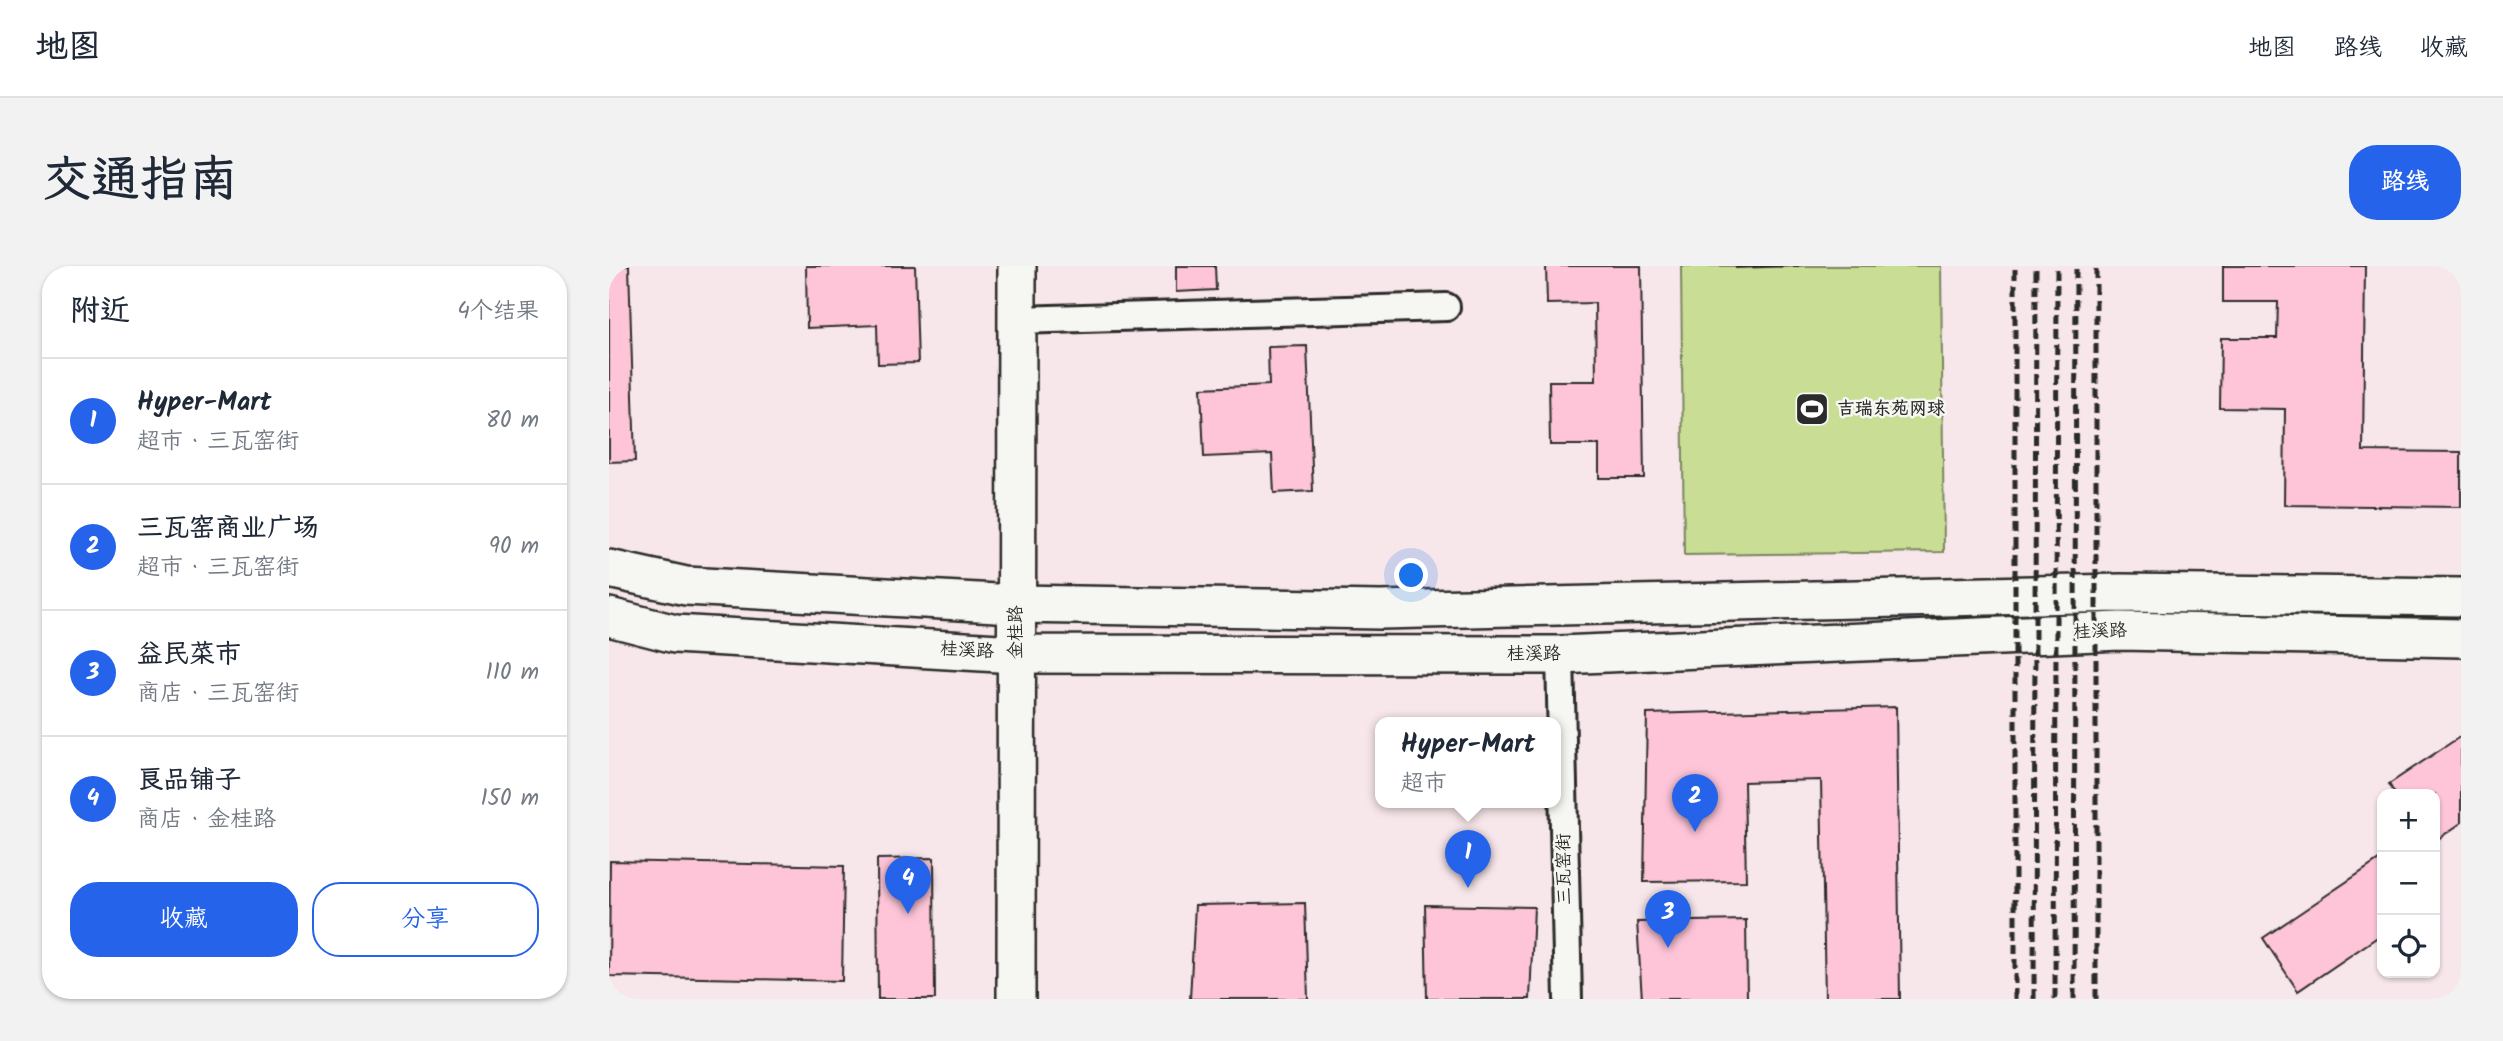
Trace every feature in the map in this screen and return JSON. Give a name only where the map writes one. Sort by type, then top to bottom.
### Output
[{"type":"main road","name":"金桂路","points":[[1016,999],[1017,266]]},
{"type":"main road","points":[[609,569],[686,586],[1016,604],[1380,610],[2120,593],[2461,597]]},
{"type":"main road","name":"桂溪路","points":[[609,617],[675,634],[1016,654],[1560,654],[2120,631],[2461,638]]},
{"type":"street","points":[[1018,320],[1446,307]]},
{"type":"street","name":"三瓦窑街","points":[[1560,654],[1568,999]]},
{"type":"green space","name":"吉瑞东苑网球","points":[[1681,266],[1941,266],[1944,552],[1684,555]]},
{"type":"building","points":[[609,266],[629,266],[635,461],[609,462]]},
{"type":"building","points":[[806,266],[915,266],[918,363],[878,364],[877,325],[807,328]]},
{"type":"building","points":[[1176,266],[1215,266],[1216,290],[1176,292]]},
{"type":"building","points":[[1546,266],[1641,266],[1644,478],[1599,478],[1599,445],[1550,445],[1549,381],[1596,381],[1595,303],[1547,304]]},
{"type":"building","points":[[1736,266],[1799,266],[1736,268]]},
{"type":"building","points":[[2223,266],[2365,266],[2363,451],[2461,452],[2461,507],[2284,505],[2285,409],[2220,408],[2221,338],[2277,338],[2278,302],[2223,302]]},
{"type":"building","points":[[1307,346],[1313,491],[1274,493],[1272,454],[1204,457],[1201,388],[1269,385],[1268,347]]},
{"type":"building","points":[[1896,707],[1900,999],[1825,999],[1821,780],[1744,782],[1746,881],[1644,882],[1647,714]]},
{"type":"building","points":[[2461,736],[2461,823],[2440,838],[2440,789],[2392,789],[2389,784]]},
{"type":"building","points":[[934,858],[935,999],[878,999],[877,859]]},
{"type":"building","points":[[610,861],[844,866],[842,981],[609,976]]},
{"type":"building","points":[[2377,861],[2377,937],[2298,991],[2263,938]]},
{"type":"building","points":[[1305,903],[1308,999],[1190,999],[1195,905]]},
{"type":"building","points":[[1425,905],[1534,907],[1530,999],[1427,999]]},
{"type":"building","points":[[1746,920],[1747,999],[1642,999],[1637,922]]},
{"type":"railway","points":[[2015,266],[2015,999]]},
{"type":"railway","points":[[2034,999],[2036,266]]},
{"type":"railway","points":[[2055,999],[2057,266]]},
{"type":"railway","points":[[2074,999],[2076,266]]},
{"type":"railway","points":[[2096,266],[2096,999]]},
{"type":"place","name":"吉瑞东苑网球","points":[[1812,409]]},
{"type":"place","name":"三瓦窑商业广场","points":[[1695,832]]},
{"type":"place","name":"Hyper-Mart","points":[[1468,888]]},
{"type":"place","name":"良品铺子","points":[[908,914]]},
{"type":"place","name":"益民菜市","points":[[1668,948]]}]
